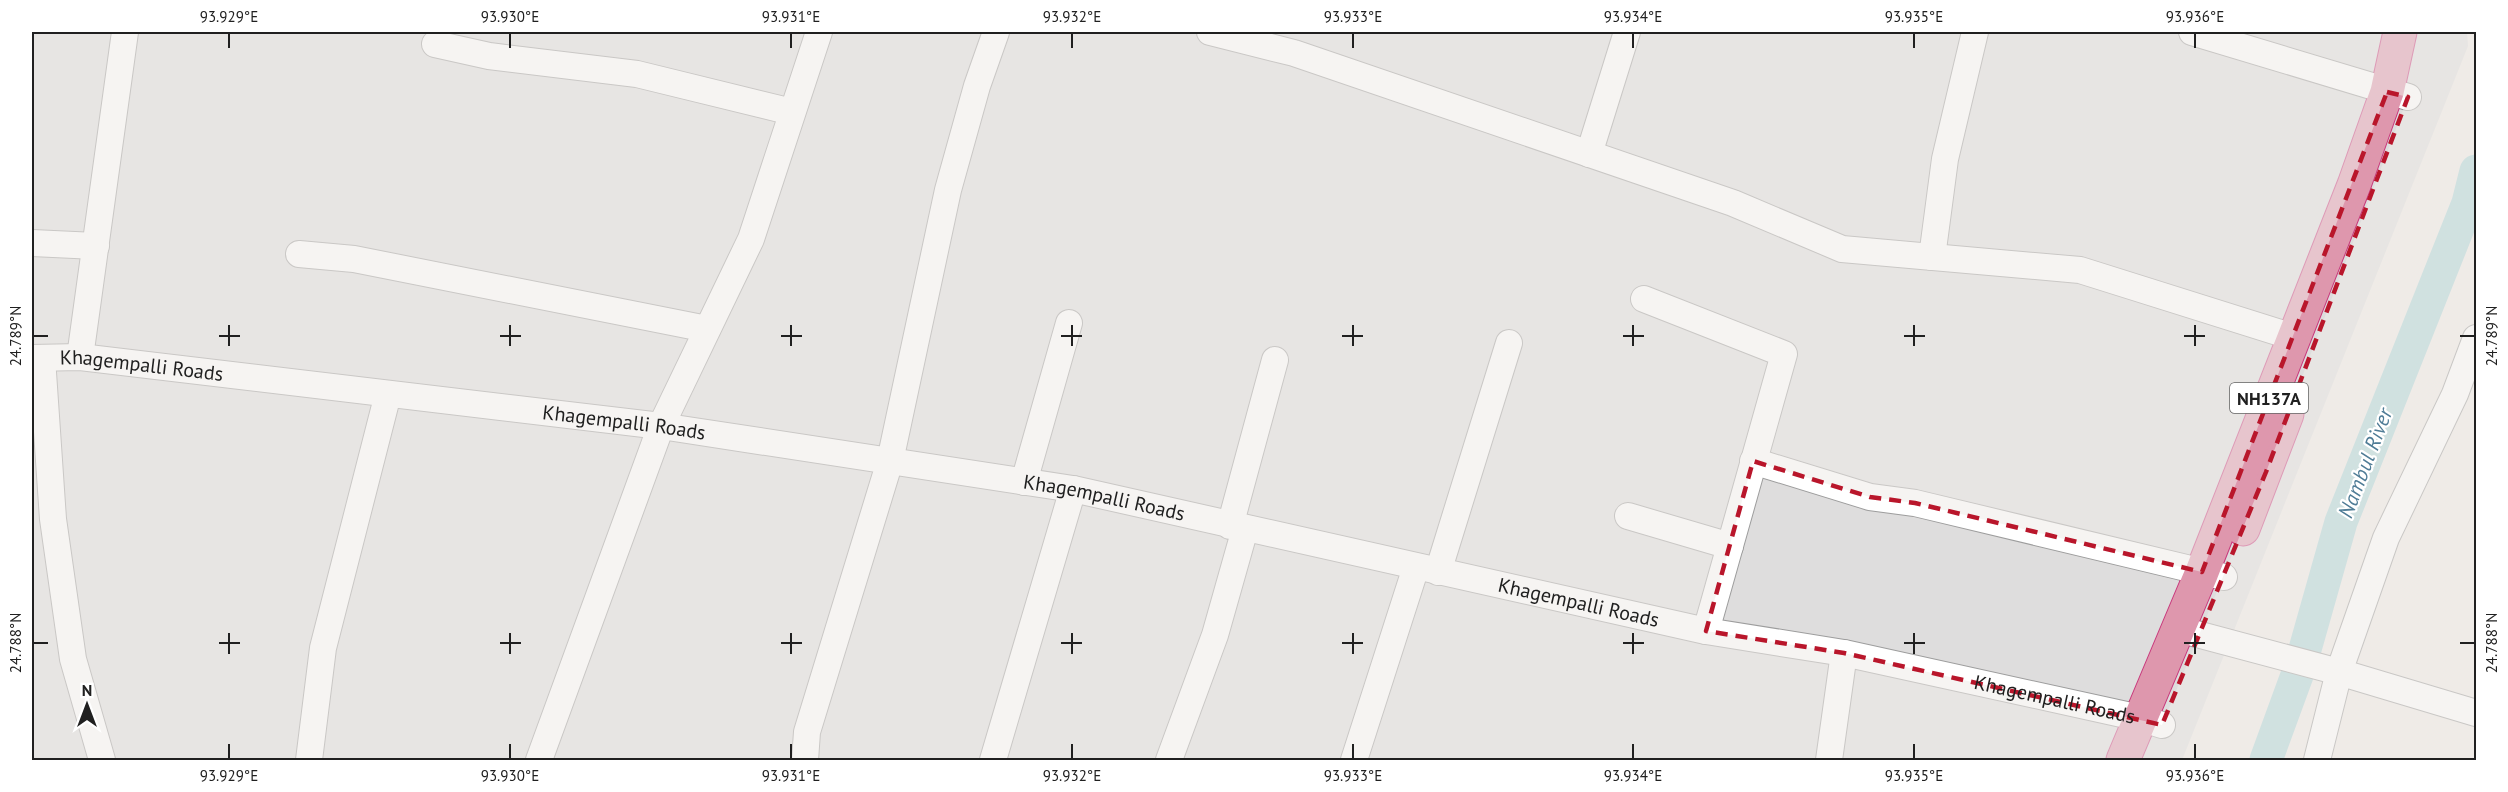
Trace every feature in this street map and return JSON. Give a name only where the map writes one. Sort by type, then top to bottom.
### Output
[{"type":"highway","name":"NH137A","points":[[2123,760],[2151,721],[2313,344],[2369,206],[2397,94],[2400,32]]},
{"type":"highway","name":"NH137A","points":[[2213,575],[2293,337],[2354,185],[2423,32]]},
{"type":"highway","name":"NH137A","points":[[2146,760],[2151,721]]},
{"type":"street","points":[[80,357],[125,32]]},
{"type":"street","points":[[539,760],[661,426],[751,238],[819,32]]},
{"type":"street","points":[[805,760],[807,732],[888,461],[948,190],[977,86],[996,32]]},
{"type":"street","points":[[1210,32],[1244,36],[1733,203],[1842,249],[2080,270],[2293,337]]},
{"type":"street","points":[[1589,154],[1627,32]]},
{"type":"street","points":[[1932,257],[1945,159],[1975,32]]},
{"type":"street","points":[[2192,32],[2397,94]]},
{"type":"street","points":[[435,44],[489,56],[637,74],[792,112]]},
{"type":"street","points":[[32,243],[96,246]]},
{"type":"street","points":[[299,254],[354,259],[707,329]]},
{"type":"street","points":[[1644,299],[1784,354],[1706,631]]},
{"type":"street","points":[[1024,482],[1069,323]]},
{"type":"street","points":[[2317,760],[2339,672],[2386,537],[2455,394],[2476,338]]},
{"type":"street","points":[[1354,760],[1427,569],[1509,342]]},
{"type":"street","name":"Khagempalli Roads","points":[[37,358],[80,357],[661,426],[1073,489],[1706,631],[1844,653],[2151,721]]},
{"type":"street","points":[[37,358],[53,519],[73,659],[102,760]]},
{"type":"street","points":[[1169,760],[1215,635],[1275,360]]},
{"type":"street","points":[[309,760],[323,648],[388,394]]},
{"type":"street","points":[[1753,461],[1870,497],[1915,503],[2213,575]]},
{"type":"street","points":[[993,760],[1073,489]]},
{"type":"street","points":[[1628,516],[1730,546]]},
{"type":"street","points":[[2189,632],[2476,712]]},
{"type":"street","points":[[1829,760],[1844,653]]},
{"type":"highlighted area","points":[[2387,92],[2408,97],[2266,472],[2162,725],[1844,653],[1706,631],[1753,461],[1870,497],[1915,503],[2202,572]]},
{"type":"shaded area","points":[[32,32],[2467,32],[2468,46],[2182,760],[32,760]]},
{"type":"waterway","name":"Nambul River","points":[[2266,760],[2300,667],[2341,522],[2468,203],[2476,171]]}]
